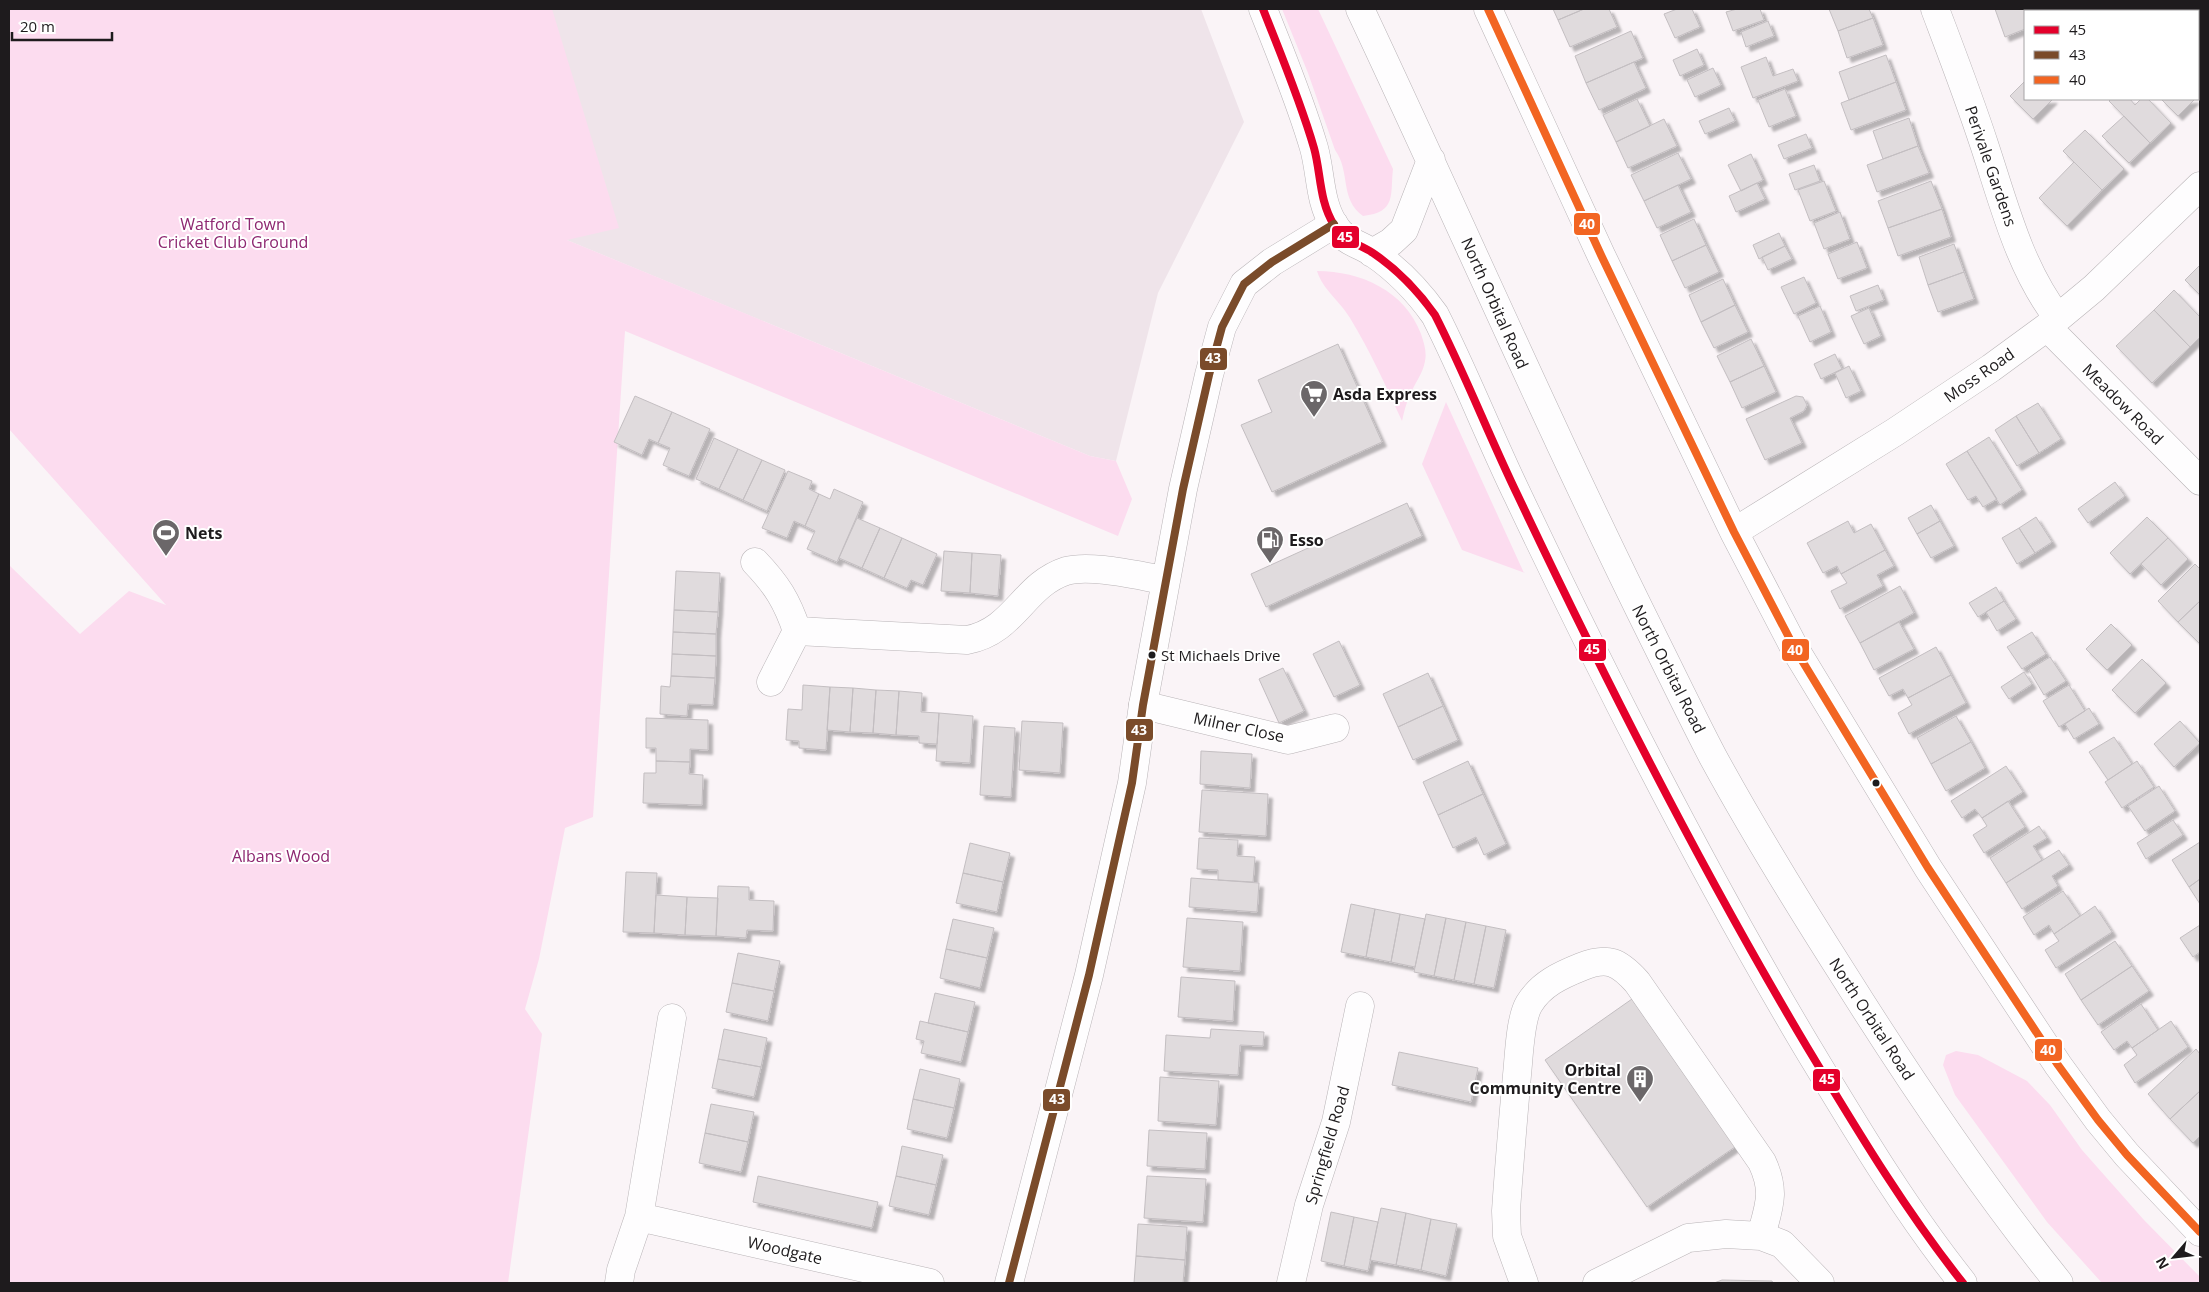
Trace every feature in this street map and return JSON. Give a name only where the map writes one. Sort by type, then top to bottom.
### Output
[{"type":"main road","points":[[1263,9],[1300,102],[1315,153],[1321,191],[1334,224],[1352,244],[1372,252],[1407,281],[1435,314],[1517,494],[1597,660],[1669,800],[1761,970],[1876,1162],[1963,1283]]},
{"type":"main road","name":"North Orbital Road","points":[[1360,9],[1432,160],[1530,380],[1626,582],[1713,757],[1794,898],[1901,1066],[2028,1245],[2059,1283]]},
{"type":"main road","points":[[1488,9],[1601,255],[1734,532],[1795,649],[1912,843],[2053,1056],[2098,1120],[2127,1155],[2200,1232]]},
{"type":"main road","name":"Perivale Gardens","points":[[1935,9],[1972,106],[2022,257],[2047,304],[2052,322]]},
{"type":"main road","points":[[1372,252],[1391,242],[1404,230],[1432,160]]},
{"type":"main road","name":"Moss Road","points":[[1734,532],[1895,432],[1991,368],[2094,288],[2200,186]]},
{"type":"main road","points":[[1008,1283],[1089,975],[1132,783],[1143,705],[1183,489],[1222,327],[1244,284],[1272,262],[1334,224]]},
{"type":"main road","name":"Meadow Road","points":[[2052,322],[2200,480]]},
{"type":"main road","points":[[755,562],[775,583],[789,606],[797,631],[771,682]]},
{"type":"main road","points":[[797,631],[967,640],[980,637],[995,630],[1035,590],[1066,571],[1086,569],[1166,580]]},
{"type":"main road","name":"Milner Close","points":[[1143,705],[1288,740],[1335,728]]},
{"type":"main road","points":[[1524,1283],[1507,1236],[1506,1211],[1521,1034],[1528,1005],[1541,989],[1554,979],[1590,963],[1611,961],[1625,968],[1637,982],[1762,1162],[1770,1180],[1771,1198],[1761,1236]]},
{"type":"main road","name":"Springfield Road","points":[[1290,1283],[1309,1205],[1336,1122],[1360,1006]]},
{"type":"main road","points":[[619,1283],[621,1270],[640,1217],[672,1018]]},
{"type":"main road","name":"Woodgate","points":[[640,1217],[930,1283]]},
{"type":"main road","points":[[1597,1283],[1688,1238],[1726,1234],[1761,1236],[1782,1244],[1820,1283]]},
{"type":"shaded area","points":[[461,9],[1201,9],[1244,122],[1158,293],[1116,461],[1090,456],[528,224]]},
{"type":"green space","name":"Albans Wood","points":[[9,9],[552,9],[619,228],[567,240],[1090,456],[1116,461],[1132,499],[1118,536],[625,331],[593,817],[565,828],[539,959],[525,1009],[542,1034],[508,1283],[9,1283],[9,565],[80,634],[129,591],[166,605],[9,429]]},
{"type":"green space","points":[[1282,9],[1318,9],[1393,169],[1390,201],[1382,211],[1363,216],[1351,202],[1340,158],[1335,150],[1308,73]]},
{"type":"green space","points":[[1317,271],[1350,275],[1380,286],[1393,295],[1414,319],[1421,334],[1426,358],[1407,401],[1402,421],[1378,369],[1357,330],[1346,312],[1327,290]]},
{"type":"green space","points":[[1446,402],[1524,573],[1462,550],[1422,464]]},
{"type":"green space","points":[[1956,1051],[1978,1055],[2027,1081],[2050,1105],[2082,1150],[2144,1220],[2200,1277],[2200,1283],[2102,1283],[2047,1222],[1955,1095],[1943,1065],[1946,1055]]},
{"type":"building","points":[[1553,9],[1584,9],[1558,20]]},
{"type":"building","points":[[1584,9],[1609,9],[1617,27],[1570,47],[1558,20]]},
{"type":"building","points":[[1677,9],[1692,9],[1700,27],[1675,38],[1664,14]]},
{"type":"building","points":[[1737,9],[1760,9],[1764,20],[1733,31],[1726,12]]},
{"type":"building","points":[[1829,9],[1869,9],[1873,18],[1838,31]]},
{"type":"building","points":[[1995,9],[2035,9],[2024,10],[2024,29],[2005,37]]},
{"type":"building","points":[[2112,9],[2114,10],[2088,10]]},
{"type":"building","points":[[2112,9],[2164,9],[2162,10]]},
{"type":"building","points":[[1873,18],[1883,45],[1847,58],[1838,31]]},
{"type":"building","points":[[2200,18],[2200,41],[2199,40]]},
{"type":"building","points":[[1768,21],[1774,36],[1746,47],[1741,32]]},
{"type":"building","points":[[1631,31],[1643,58],[1586,83],[1575,56]]},
{"type":"building","points":[[1697,49],[1704,65],[1680,76],[1673,60]]},
{"type":"building","points":[[2199,54],[2200,55],[2199,95]]},
{"type":"building","points":[[1886,55],[1896,82],[1849,100],[1839,72]]},
{"type":"building","points":[[1766,57],[1773,76],[1793,69],[1798,81],[1753,98],[1741,67]]},
{"type":"building","points":[[1634,62],[1646,88],[1599,110],[1586,83]]},
{"type":"building","points":[[1713,68],[1721,85],[1695,97],[1687,80]]},
{"type":"building","points":[[1896,82],[1906,110],[1851,130],[1841,103]]},
{"type":"building","points":[[2024,82],[2024,100],[2052,100],[2033,119],[2010,96]]},
{"type":"building","points":[[1785,89],[1796,116],[1769,127],[1758,100]]},
{"type":"building","points":[[1637,99],[1650,126],[1616,142],[1603,115]]},
{"type":"building","points":[[2131,100],[2135,105],[2140,100],[2149,100],[2171,123],[2150,143],[2109,101]]},
{"type":"building","points":[[2162,100],[2194,100],[2178,116]]},
{"type":"building","points":[[1729,108],[1735,121],[1705,134],[1699,121]]},
{"type":"building","points":[[2124,116],[2150,143],[2129,163],[2102,136]]},
{"type":"building","points":[[1909,118],[1918,146],[1883,159],[1873,131]]},
{"type":"building","points":[[1664,119],[1677,146],[1628,168],[1616,142]]},
{"type":"building","points":[[2085,130],[2124,169],[2102,190],[2063,151]]},
{"type":"building","points":[[1806,134],[1812,148],[1784,159],[1778,145]]},
{"type":"building","points":[[1918,146],[1929,173],[1877,192],[1867,165]]},
{"type":"building","points":[[1678,153],[1691,179],[1644,201],[1631,175]]},
{"type":"building","points":[[1751,154],[1763,180],[1741,191],[1728,165]]},
{"type":"building","points":[[2074,162],[2102,190],[2067,226],[2039,198]]},
{"type":"building","points":[[1814,165],[1820,181],[1795,190],[1789,174]]},
{"type":"building","points":[[1824,181],[1836,211],[1810,221],[1798,190]]},
{"type":"building","points":[[1931,181],[1942,209],[1888,228],[1878,201]]},
{"type":"building","points":[[1757,183],[1765,199],[1736,212],[1729,196]]},
{"type":"building","points":[[1678,185],[1691,212],[1657,228],[1644,201]]},
{"type":"building","points":[[1942,209],[1951,237],[1898,256],[1888,228]]},
{"type":"building","points":[[1840,212],[1850,239],[1824,249],[1814,223]]},
{"type":"building","points":[[1694,219],[1706,245],[1672,261],[1660,235]]},
{"type":"building","points":[[1779,233],[1785,246],[1759,259],[1753,245]]},
{"type":"building","points":[[1857,242],[1867,268],[1838,279],[1828,254]]},
{"type":"building","points":[[1954,244],[1964,272],[1928,285],[1919,257]]},
{"type":"building","points":[[1706,245],[1719,272],[1685,288],[1672,261]]},
{"type":"building","points":[[1785,246],[1792,259],[1768,270],[1762,257]]},
{"type":"building","points":[[2200,265],[2200,295],[2185,280]]},
{"type":"building","points":[[1964,272],[1974,299],[1938,312],[1928,285]]},
{"type":"building","points":[[1804,277],[1816,303],[1794,314],[1781,287]]},
{"type":"building","points":[[1723,279],[1735,305],[1701,322],[1689,295]]},
{"type":"building","points":[[1878,285],[1884,300],[1856,311],[1850,296]]},
{"type":"building","points":[[2174,290],[2200,317],[2200,337],[2190,347],[2154,310]]},
{"type":"building","points":[[1735,305],[1748,332],[1714,348],[1701,322]]},
{"type":"building","points":[[1820,306],[1831,332],[1810,342],[1798,316]]},
{"type":"building","points":[[1869,308],[1881,336],[1864,344],[1851,316]]},
{"type":"building","points":[[2154,310],[2190,347],[2152,383],[2116,346]]},
{"type":"building","points":[[1751,339],[1764,366],[1730,382],[1717,356]]},
{"type":"building","name":"Asda Express","points":[[1338,344],[1382,442],[1272,492],[1241,425],[1272,412],[1258,380]]},
{"type":"building","points":[[1835,354],[1842,369],[1821,379],[1814,364]]},
{"type":"building","points":[[1764,366],[1776,392],[1742,408],[1730,382]]},
{"type":"building","points":[[1849,366],[1861,391],[1846,398],[1835,373]]},
{"type":"building","points":[[635,396],[672,412],[658,443],[649,439],[642,455],[614,442]]},
{"type":"building","points":[[1796,396],[1803,397],[1807,405],[1804,411],[1790,418],[1802,443],[1765,460],[1746,419]]},
{"type":"building","points":[[2038,403],[2061,439],[2039,453],[2016,416]]},
{"type":"building","points":[[672,412],[710,429],[689,476],[663,465],[670,448],[658,443]]},
{"type":"building","points":[[2016,416],[2039,453],[2017,466],[1995,430]]},
{"type":"building","points":[[1989,437],[2022,490],[2000,505],[1967,451]]},
{"type":"building","points":[[714,438],[738,449],[719,489],[696,479]]},
{"type":"building","points":[[738,449],[762,460],[743,500],[719,489]]},
{"type":"building","points":[[1967,451],[1997,499],[1983,507],[1976,496],[1968,500],[1946,464]]},
{"type":"building","points":[[762,460],[785,470],[767,511],[743,500]]},
{"type":"building","points":[[788,471],[812,481],[809,489],[819,494],[805,526],[794,521],[787,538],[762,528]]},
{"type":"building","points":[[2115,482],[2125,496],[2088,523],[2078,509]]},
{"type":"building","points":[[834,489],[863,502],[837,562],[807,549],[815,531],[805,526],[819,494],[830,499]]},
{"type":"building","points":[[1407,503],[1422,536],[1266,607],[1251,574]]},
{"type":"building","points":[[1931,505],[1940,521],[1917,534],[1908,518]]},
{"type":"building","points":[[2036,517],[2052,542],[2035,553],[2019,528]]},
{"type":"building","points":[[2147,517],[2168,538],[2130,574],[2110,553]]},
{"type":"building","points":[[857,518],[880,528],[862,568],[839,558]]},
{"type":"building","points":[[1848,521],[1854,533],[1871,524],[1885,550],[1841,574],[1837,566],[1823,573],[1807,543]]},
{"type":"building","points":[[1940,521],[1954,546],[1931,558],[1917,534]]},
{"type":"building","points":[[880,528],[902,538],[884,578],[862,568]]},
{"type":"building","points":[[2019,528],[2035,553],[2017,564],[2002,538]]},
{"type":"building","points":[[902,538],[937,554],[923,585],[911,580],[907,588],[884,578]]},
{"type":"building","points":[[2168,538],[2188,559],[2161,585],[2141,564]]},
{"type":"building","points":[[1885,550],[1894,566],[1877,575],[1883,586],[1840,609],[1831,591],[1847,583],[1841,574]]},
{"type":"building","points":[[944,551],[972,553],[970,593],[941,591]]},
{"type":"building","points":[[972,553],[1001,555],[998,596],[970,593]]},
{"type":"building","points":[[2195,564],[2200,569],[2200,601],[2178,622],[2158,601]]},
{"type":"building","points":[[676,571],[720,573],[718,612],[674,610]]},
{"type":"building","points":[[1900,586],[1914,613],[1860,643],[1845,616]]},
{"type":"building","points":[[1996,587],[2004,601],[1978,617],[1969,603]]},
{"type":"building","points":[[2004,601],[2016,619],[1997,631],[1986,612]]},
{"type":"building","points":[[2200,601],[2200,642],[2199,643],[2178,622]]},
{"type":"building","points":[[674,610],[718,612],[716,634],[673,632]]},
{"type":"building","points":[[1899,622],[1914,649],[1874,670],[1860,643]]},
{"type":"building","points":[[2111,624],[2132,645],[2107,670],[2086,649]]},
{"type":"building","points":[[673,632],[716,634],[716,656],[672,654]]},
{"type":"building","points":[[2032,632],[2046,654],[2022,669],[2007,647]]},
{"type":"building","points":[[1339,641],[1360,685],[1334,697],[1313,654]]},
{"type":"building","points":[[1936,647],[1951,675],[1908,698],[1903,689],[1889,696],[1879,678]]},
{"type":"building","points":[[672,654],[716,656],[715,678],[671,676]]},
{"type":"building","points":[[2050,657],[2066,681],[2044,695],[2029,670]]},
{"type":"building","points":[[2142,659],[2166,683],[2135,713],[2112,690]]},
{"type":"building","points":[[1283,668],[1304,711],[1279,723],[1259,679]]},
{"type":"building","points":[[2024,672],[2032,684],[2009,699],[2001,687]]},
{"type":"building","points":[[1428,673],[1443,706],[1398,727],[1383,694]]},
{"type":"building","points":[[1951,675],[1966,703],[1909,734],[1898,713],[1912,705],[1908,698]]},
{"type":"building","points":[[671,676],[715,678],[713,705],[688,704],[687,716],[660,714],[661,686],[670,687]]},
{"type":"building","points":[[803,685],[830,687],[826,750],[799,748],[799,741],[786,740],[788,709],[802,710]]},
{"type":"building","points":[[2069,685],[2085,711],[2059,727],[2043,701]]},
{"type":"building","points":[[830,687],[853,688],[850,732],[827,730]]},
{"type":"building","points":[[853,688],[876,690],[873,733],[850,732]]},
{"type":"building","points":[[876,690],[899,691],[896,735],[873,733]]},
{"type":"building","points":[[899,691],[922,693],[921,712],[939,713],[937,744],[919,743],[919,736],[896,735]]},
{"type":"building","points":[[1443,706],[1458,740],[1413,760],[1398,727]]},
{"type":"building","points":[[2089,708],[2099,724],[2074,739],[2065,724]]},
{"type":"building","points":[[939,713],[973,716],[970,763],[936,761]]},
{"type":"building","points":[[1956,716],[1971,742],[1931,764],[1917,738]]},
{"type":"building","points":[[646,718],[708,720],[708,750],[690,749],[690,762],[656,761],[656,748],[646,748]]},
{"type":"building","points":[[1022,721],[1063,723],[1060,773],[1019,770]]},
{"type":"building","points":[[2180,721],[2200,743],[2174,767],[2154,744]]},
{"type":"building","points":[[984,726],[1015,728],[1011,797],[980,795]]},
{"type":"building","points":[[2114,737],[2132,764],[2108,780],[2089,752]]},
{"type":"building","points":[[1971,742],[1985,768],[1946,791],[1931,764]]},
{"type":"building","points":[[1201,751],[1252,754],[1250,788],[1200,784]]},
{"type":"building","points":[[656,761],[690,762],[689,774],[703,775],[702,805],[643,803],[644,773],[656,773]]},
{"type":"building","points":[[1468,761],[1483,794],[1438,815],[1423,782]]},
{"type":"building","points":[[2137,761],[2154,787],[2122,808],[2105,782]]},
{"type":"building","points":[[2006,766],[2023,792],[1982,818],[1975,809],[1962,818],[1951,801]]},
{"type":"building","points":[[2159,786],[2175,811],[2145,831],[2128,806]]},
{"type":"building","points":[[1202,790],[1268,794],[1266,836],[1199,832]]},
{"type":"building","points":[[1483,794],[1506,844],[1484,855],[1476,837],[1453,848],[1438,815]]},
{"type":"building","points":[[2008,801],[2025,827],[1984,853],[1973,835],[1987,826],[1982,818]]},
{"type":"building","points":[[2173,820],[2183,835],[2146,859],[2137,843]]},
{"type":"building","points":[[2039,826],[2047,838],[2033,846],[2042,860],[2006,883],[1990,858]]},
{"type":"building","points":[[1199,838],[1238,840],[1237,856],[1255,857],[1253,882],[1218,880],[1218,870],[1197,869]]},
{"type":"building","points":[[2200,842],[2200,879],[2189,887],[2172,860]]},
{"type":"building","points":[[970,843],[1010,853],[1003,882],[963,873]]},
{"type":"building","points":[[2059,850],[2069,865],[2052,876],[2058,886],[2022,909],[2006,883]]},
{"type":"building","points":[[626,872],[657,873],[654,933],[623,932]]},
{"type":"building","points":[[963,873],[1003,882],[997,912],[956,903]]},
{"type":"building","points":[[1191,878],[1259,883],[1257,912],[1189,907]]},
{"type":"building","points":[[2200,879],[2200,904],[2189,887]]},
{"type":"building","points":[[718,886],[749,887],[749,900],[774,901],[773,931],[747,930],[746,938],[716,936]]},
{"type":"building","points":[[2063,891],[2080,916],[2054,934],[2049,925],[2034,935],[2023,917]]},
{"type":"building","points":[[656,895],[687,897],[685,935],[654,933]]},
{"type":"building","points":[[687,897],[718,898],[716,936],[685,935]]},
{"type":"building","points":[[1351,904],[1375,909],[1366,957],[1341,952]]},
{"type":"building","points":[[2095,906],[2112,932],[2056,968],[2045,950],[2059,941],[2054,934]]},
{"type":"building","points":[[1375,909],[1400,914],[1391,962],[1366,957]]},
{"type":"building","points":[[1400,914],[1425,919],[1415,967],[1391,962]]},
{"type":"building","points":[[1426,914],[1446,918],[1434,976],[1414,972]]},
{"type":"building","points":[[1187,918],[1243,922],[1240,971],[1183,967]]},
{"type":"building","points":[[1446,918],[1466,922],[1454,980],[1434,976]]},
{"type":"building","points":[[953,919],[994,928],[987,958],[946,949]]},
{"type":"building","points":[[1466,922],[1486,926],[1474,984],[1454,980]]},
{"type":"building","points":[[2200,925],[2200,952],[2193,957],[2180,938]]},
{"type":"building","points":[[1486,926],[1506,930],[1494,988],[1474,984]]},
{"type":"building","points":[[2115,941],[2132,966],[2081,1000],[2065,974]]},
{"type":"building","points":[[946,949],[987,958],[980,988],[940,978]]},
{"type":"building","points":[[738,953],[780,961],[774,991],[732,983]]},
{"type":"building","points":[[2132,966],[2149,991],[2098,1025],[2081,1000]]},
{"type":"building","points":[[1181,977],[1235,981],[1233,1021],[1178,1017]]},
{"type":"building","points":[[732,983],[774,991],[768,1021],[726,1012]]},
{"type":"building","points":[[935,993],[975,1002],[968,1032],[928,1023]]},
{"type":"building","name":"Orbital Community Centre","points":[[1632,999],[1735,1147],[1647,1207],[1545,1060]]},
{"type":"building","points":[[2141,1004],[2158,1030],[2132,1048],[2127,1041],[2114,1050],[2101,1032]]},
{"type":"building","points":[[920,1021],[968,1032],[961,1062],[921,1053],[924,1041],[916,1039]]},
{"type":"building","points":[[2171,1021],[2188,1047],[2135,1083],[2124,1065],[2137,1055],[2132,1048]]},
{"type":"building","points":[[724,1029],[767,1038],[761,1067],[718,1059]]},
{"type":"building","points":[[1211,1029],[1264,1032],[1263,1046],[1240,1045],[1238,1075],[1164,1071],[1166,1035],[1210,1038]]},
{"type":"building","points":[[2196,1049],[2200,1054],[2200,1091],[2170,1119],[2148,1094]]},
{"type":"building","points":[[1399,1052],[1478,1068],[1471,1102],[1392,1085]]},
{"type":"building","points":[[718,1059],[761,1067],[754,1097],[712,1088]]},
{"type":"building","points":[[920,1069],[960,1079],[954,1108],[913,1099]]},
{"type":"building","points":[[1160,1077],[1219,1081],[1216,1125],[1158,1121]]},
{"type":"building","points":[[2200,1091],[2200,1136],[2193,1143],[2170,1119]]},
{"type":"building","points":[[913,1099],[954,1108],[947,1138],[907,1129]]},
{"type":"building","points":[[711,1104],[754,1112],[748,1142],[705,1133]]},
{"type":"building","points":[[1149,1130],[1207,1133],[1205,1169],[1147,1166]]},
{"type":"building","points":[[705,1133],[748,1142],[741,1172],[699,1163]]},
{"type":"building","points":[[902,1146],[943,1155],[936,1185],[896,1176]]},
{"type":"building","points":[[758,1176],[878,1202],[872,1228],[753,1202]]},
{"type":"building","points":[[896,1176],[936,1185],[929,1215],[889,1206]]},
{"type":"building","points":[[1147,1176],[1206,1179],[1203,1222],[1144,1218]]},
{"type":"building","points":[[1381,1208],[1406,1213],[1396,1265],[1370,1260]]},
{"type":"building","points":[[1331,1212],[1354,1217],[1344,1266],[1321,1261]]},
{"type":"building","points":[[1406,1213],[1431,1219],[1421,1270],[1396,1265]]},
{"type":"building","points":[[1354,1217],[1378,1222],[1368,1271],[1344,1266]]},
{"type":"building","points":[[1431,1219],[1457,1224],[1446,1276],[1421,1270]]},
{"type":"building","points":[[1138,1224],[1187,1227],[1185,1260],[1136,1256]]},
{"type":"building","points":[[1136,1256],[1185,1260],[1183,1283],[1134,1283]]},
{"type":"building","points":[[1722,1280],[1772,1281],[1773,1283],[1714,1283]]},
{"type":"transit line","name":"45","points":[[1263,9],[1309,130],[1323,197],[1329,216],[1343,236],[1373,253],[1399,274],[1415,289],[1435,315],[1507,473],[1586,636],[1692,844],[1768,980],[1862,1138],[1941,1255],[1963,1283]]},
{"type":"transit line","name":"40","points":[[1488,9],[1601,255],[1734,532],[1795,649],[1928,868],[2058,1065],[2098,1120],[2127,1155],[2200,1232]]},
{"type":"transit line","name":"43","points":[[1009,1283],[1089,975],[1132,783],[1143,705],[1183,489],[1222,327],[1244,284],[1272,262],[1334,224]]},
{"type":"place","name":"Asda Express","points":[[1314,418]]},
{"type":"place","name":"Nets","points":[[166,557]]},
{"type":"place","name":"Esso","points":[[1270,564]]},
{"type":"place","name":"St Michaels Drive","points":[[1152,655]]},
{"type":"place","name":"Orbital Community Centre","points":[[1640,1103]]},
{"type":"park label","name":"Watford Town Cricket Club Ground","points":[[233,233]]}]
